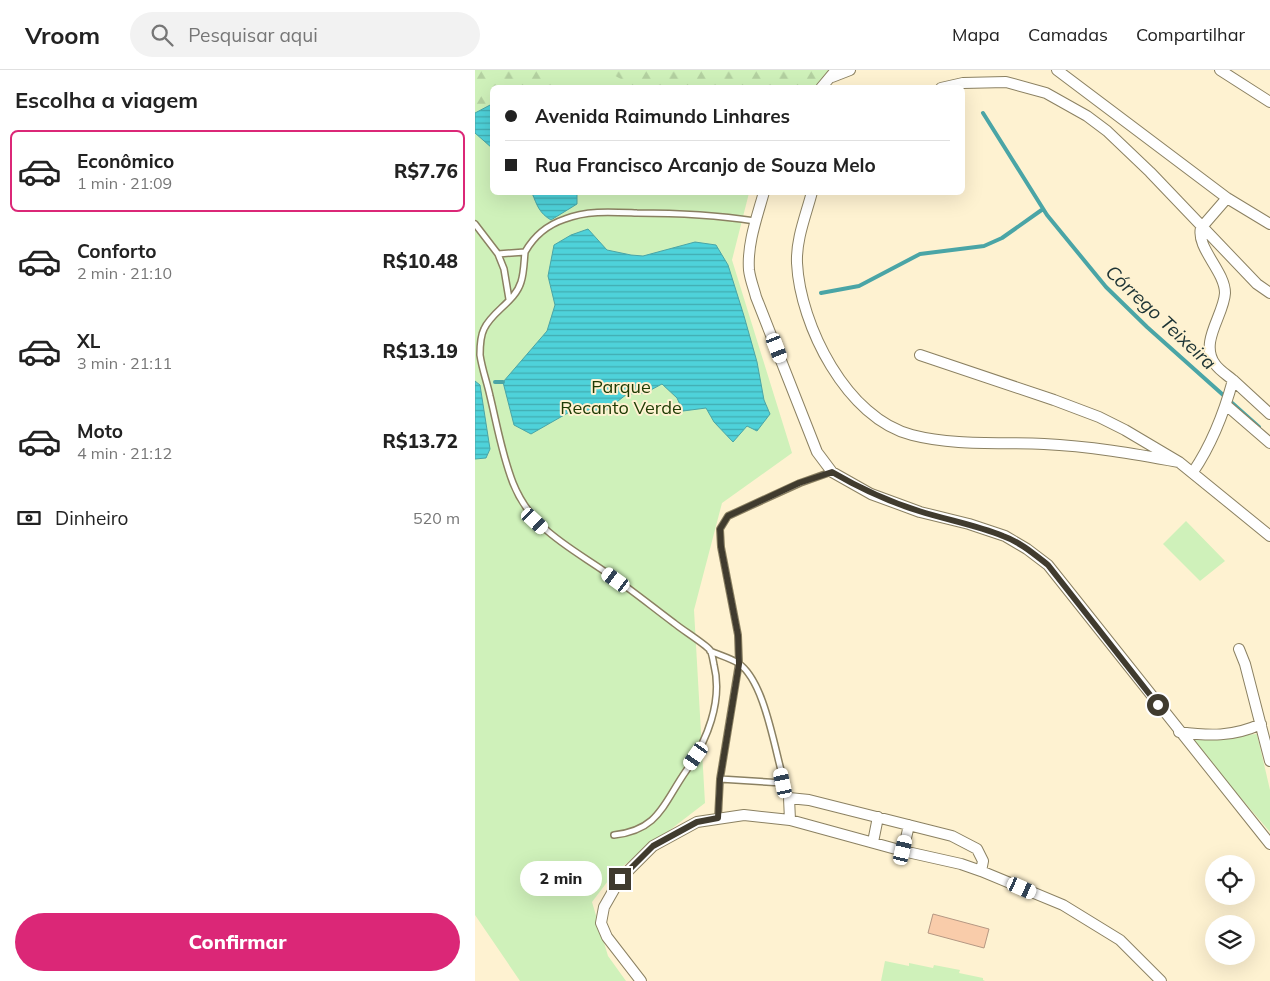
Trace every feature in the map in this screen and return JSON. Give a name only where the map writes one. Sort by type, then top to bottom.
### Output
[{"type":"street","points":[[824,85],[833,74],[850,70]]},
{"type":"street","points":[[1057,70],[1227,198],[1270,224]]},
{"type":"street","points":[[1220,70],[1270,102]]},
{"type":"street","points":[[954,85],[1006,82],[1046,93],[1087,116],[1107,131],[1150,172],[1257,284],[1270,293]]},
{"type":"street","points":[[763,195],[750,250],[749,271],[756,297],[817,452],[832,472],[871,494],[920,512],[969,524],[1005,536],[1027,549],[1048,565],[1270,844]]},
{"type":"street","points":[[811,195],[798,245],[797,262],[800,286],[811,330],[837,376],[868,411],[881,421],[910,435],[939,440],[1045,444],[1147,456],[1179,462]]},
{"type":"street","points":[[1227,198],[1202,227],[1200,237],[1220,273],[1225,292],[1210,340],[1211,351],[1214,364],[1270,414]]},
{"type":"street","points":[[920,355],[1044,396],[1099,417],[1132,434],[1193,472],[1270,536]]},
{"type":"street","points":[[1193,472],[1206,453],[1226,404],[1233,380]]},
{"type":"street","points":[[1226,404],[1270,443]]},
{"type":"street","points":[[1239,649],[1270,761]]},
{"type":"street","points":[[1179,732],[1223,735],[1248,730],[1261,724]]},
{"type":"street","points":[[790,820],[789,798],[809,800],[952,836],[977,849],[983,861],[981,871]]},
{"type":"street","points":[[641,981],[607,937],[601,923],[604,907],[620,879],[653,846],[697,822],[744,815],[790,820],[961,864],[981,871],[1063,905],[1120,940],[1161,981]]},
{"type":"street","points":[[873,842],[879,817]]},
{"type":"street","points":[[903,850],[909,825]]},
{"type":"lane","points":[[756,221],[688,213],[590,213],[565,219],[541,231],[531,242],[525,252],[521,282],[484,329],[480,341],[480,353],[506,464],[524,505],[535,521],[549,534],[623,584],[710,651],[739,664],[749,674],[757,686],[768,720],[783,783],[789,798]]},
{"type":"lane","points":[[475,224],[498,254],[504,269],[509,299]]},
{"type":"lane","points":[[498,254],[525,252]]},
{"type":"lane","points":[[718,818],[720,779],[739,664],[738,635],[721,547],[720,529],[728,516],[799,483],[832,472]]},
{"type":"lane","points":[[614,835],[631,833],[647,825],[663,809],[678,782],[696,756],[712,718],[717,694],[717,678],[710,651]]},
{"type":"lane","points":[[720,779],[783,783]]},
{"type":"green space","name":"Parque Recanto Verde","points":[[475,70],[833,70],[817,85],[490,85],[490,195],[748,195],[732,260],[792,453],[722,503],[694,610],[705,803],[614,873],[592,902],[608,956],[626,981],[520,981],[475,915]]},
{"type":"green space","points":[[475,70],[554,70],[557,78],[571,85],[490,85],[490,105],[475,113]]},
{"type":"green space","points":[[604,70],[828,70],[814,85],[632,85]]},
{"type":"green space","points":[[1186,521],[1225,561],[1200,581],[1163,544]]},
{"type":"green space","points":[[1257,734],[1270,790],[1270,832],[1191,740]]},
{"type":"green space","points":[[885,961],[909,966],[909,963],[933,968],[934,965],[960,970],[959,973],[983,978],[985,981],[881,981]]},
{"type":"water","points":[[490,105],[490,146],[475,133],[475,113]]},
{"type":"water","points":[[533,195],[577,195],[577,204],[551,220],[541,212]]},
{"type":"water","points":[[588,229],[607,250],[631,255],[643,256],[695,242],[716,245],[728,265],[757,362],[764,400],[770,414],[757,431],[747,426],[733,442],[714,422],[706,408],[683,411],[677,398],[662,384],[645,393],[627,394],[604,412],[573,410],[531,434],[514,425],[503,382],[547,331],[555,305],[548,276],[554,245],[571,235]]},
{"type":"water","points":[[475,381],[480,385],[490,449],[486,458],[475,459]]},
{"type":"building","points":[[933,914],[989,929],[984,948],[928,933]]},
{"type":"waterway","name":"Córrego Teixeira","points":[[983,113],[1047,215],[1106,287],[1147,327],[1259,427]]},
{"type":"waterway","name":"Córrego Teixeira","points":[[821,293],[859,286],[920,254],[984,246],[1002,238],[1043,209]]},
{"type":"waterway","points":[[495,382],[503,382]]},
{"type":"route","points":[[620,879],[653,846],[697,822],[718,818],[720,779],[739,664],[738,635],[721,547],[720,529],[728,516],[799,483],[832,472],[871,494],[920,512],[969,524],[1005,536],[1027,549],[1048,565],[1158,705]]}]
